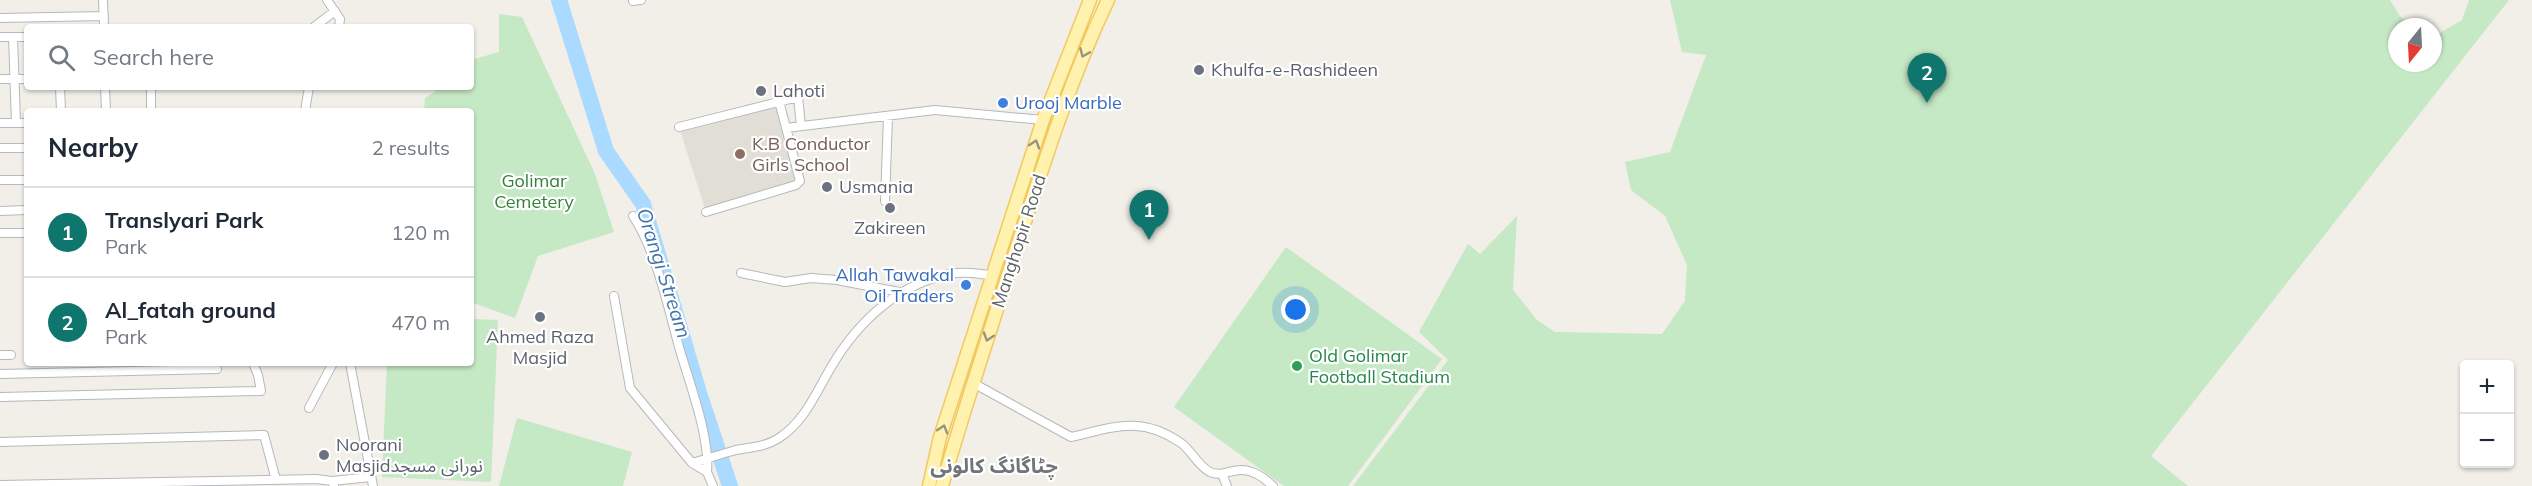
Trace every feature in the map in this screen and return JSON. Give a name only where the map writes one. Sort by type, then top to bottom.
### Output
[{"type":"main road","name":"Manghopir Road","points":[[929,486],[940,437],[1043,120],[1090,0]]},
{"type":"main road","name":"Manghopir Road","points":[[942,486],[973,382],[1047,154],[1083,53],[1108,0]]},
{"type":"street","points":[[103,0],[104,24]]},
{"type":"street","points":[[327,0],[340,19],[339,24]]},
{"type":"street","points":[[318,24],[334,11]]},
{"type":"street","points":[[0,18],[104,16]]},
{"type":"street","points":[[13,37],[15,123]]},
{"type":"street","points":[[0,38],[24,37]]},
{"type":"street","points":[[0,79],[24,79]]},
{"type":"street","points":[[60,90],[61,108]]},
{"type":"street","points":[[105,90],[106,108]]},
{"type":"street","points":[[151,90],[151,108]]},
{"type":"street","points":[[306,108],[308,90]]},
{"type":"street","points":[[679,127],[798,97],[801,126]]},
{"type":"street","points":[[706,212],[796,185],[800,181],[778,101]]},
{"type":"street","points":[[786,128],[935,110],[1043,120]]},
{"type":"street","points":[[885,201],[888,116]]},
{"type":"street","points":[[0,123],[24,123]]},
{"type":"street","points":[[0,148],[24,148]]},
{"type":"street","points":[[0,180],[24,180]]},
{"type":"street","points":[[0,211],[24,210]]},
{"type":"street","points":[[633,216],[643,233],[664,293],[699,415],[707,459],[707,472],[713,486]]},
{"type":"street","points":[[0,233],[24,233]]},
{"type":"street","points":[[741,273],[785,282],[811,278],[837,280],[898,292]]},
{"type":"street","points":[[692,463],[737,450],[762,446],[790,429],[809,408],[846,344],[898,292],[946,275],[959,273],[992,275]]},
{"type":"street","points":[[614,296],[630,388],[692,463],[707,472]]},
{"type":"street","points":[[0,355],[11,355]]},
{"type":"street","points":[[0,397],[261,392],[254,366]]},
{"type":"street","points":[[309,408],[331,366]]},
{"type":"street","points":[[351,366],[373,486]]},
{"type":"street","points":[[0,375],[217,369]]},
{"type":"street","points":[[973,382],[1071,437],[1130,424],[1159,430],[1182,444],[1209,472],[1222,474],[1241,470],[1258,474],[1273,486]]},
{"type":"street","points":[[0,442],[264,435],[276,480]]},
{"type":"street","points":[[1222,474],[1227,486]]},
{"type":"street","points":[[0,485],[266,483],[276,480],[333,484],[371,477]]},
{"type":"shaded area","name":"K.B Conductor Girls School","points":[[779,101],[800,181],[706,212],[679,127]]},
{"type":"green space","points":[[1670,0],[2390,0],[2402,18],[2388,18],[2388,72],[2442,72],[2442,32],[2462,20],[2469,0],[2509,0],[2151,456],[2188,486],[1353,486],[1448,360],[1419,332],[1468,244],[1480,254],[1517,216],[1513,290],[1537,320],[1555,332],[1662,334],[1685,301],[1687,265],[1665,216],[1631,190],[1625,162],[1670,152],[1706,55],[1682,52]]},
{"type":"green space","name":"Golimar Cemetery","points":[[499,14],[522,17],[595,174],[614,232],[538,256],[515,318],[474,303],[474,108],[424,108],[425,98],[436,90],[474,90],[474,59],[499,52]]},
{"type":"green space","points":[[1286,247],[1442,359],[1348,486],[1284,486],[1174,407]]},
{"type":"green space","points":[[474,319],[498,320],[491,482],[382,477],[387,366],[474,366]]},
{"type":"green space","points":[[517,418],[632,452],[623,486],[499,486]]},
{"type":"waterway","name":"Orangi Stream","points":[[559,0],[606,151],[643,204],[700,396],[730,486]]},
{"type":"place","name":"Khulfa-e-Rashideen","points":[[1199,70]]},
{"type":"place","name":"Lahoti","points":[[761,91]]},
{"type":"place","name":"Urooj Marble","points":[[1003,103]]},
{"type":"place","name":"Al_fatah ground","points":[[1927,103]]},
{"type":"place","name":"K.B Conductor Girls School","points":[[740,154]]},
{"type":"place","name":"Usmania","points":[[827,187]]},
{"type":"place","name":"Zakireen","points":[[890,208]]},
{"type":"place","name":"Translyari Park","points":[[1149,240]]},
{"type":"place","name":"Allah Tawakal Oil Traders","points":[[966,285]]},
{"type":"place","name":"Ahmed Raza Masjid","points":[[540,317]]},
{"type":"place","name":"Old Golimar Football Stadium","points":[[1297,366]]},
{"type":"place","name":"Noorani Masjidنورانی مسجد","points":[[324,455]]},
{"type":"district","name":"چٹاگانگ کالونی","points":[[994,466]]}]
